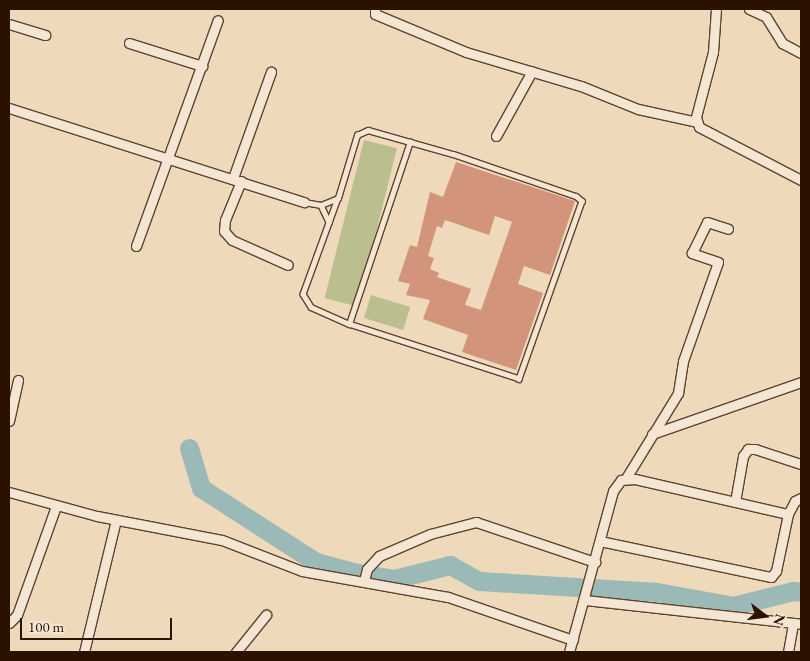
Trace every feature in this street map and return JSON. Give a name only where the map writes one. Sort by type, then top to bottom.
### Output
[{"type":"street","points":[[375,9],[375,14],[466,52],[581,86],[638,109],[697,122],[712,136],[801,180]]},
{"type":"street","points":[[697,122],[713,52],[716,9]]},
{"type":"street","points":[[749,9],[766,17],[782,43],[801,53]]},
{"type":"street","points":[[136,246],[170,157],[218,20]]},
{"type":"street","points":[[9,24],[45,35]]},
{"type":"street","points":[[129,43],[202,66]]},
{"type":"street","points":[[496,136],[532,71]]},
{"type":"street","points":[[271,72],[225,220],[224,231],[232,240],[288,265]]},
{"type":"street","points":[[9,108],[170,157],[304,202]]},
{"type":"street","points":[[569,652],[586,598],[594,562],[616,485],[626,478],[678,392],[683,361],[718,262],[692,253],[707,222],[728,229]]},
{"type":"street","points":[[9,421],[18,380]]},
{"type":"street","points":[[652,434],[801,382]]},
{"type":"street","points":[[735,502],[744,456],[748,449],[755,448],[801,464]]},
{"type":"street","points":[[626,478],[788,514]]},
{"type":"street","points":[[9,492],[56,506],[116,520],[199,534],[302,571],[366,575],[448,597],[573,640]]},
{"type":"street","points":[[600,541],[771,577],[776,571],[788,514],[795,501],[801,498]]},
{"type":"street","points":[[9,623],[17,615],[56,506]]},
{"type":"street","points":[[84,652],[116,520]]},
{"type":"street","points":[[366,575],[379,556],[430,534],[476,522],[594,562]]},
{"type":"street","points":[[586,598],[797,623],[788,652]]},
{"type":"street","points":[[236,652],[266,615]]},
{"type":"lane","points":[[374,131],[410,142],[576,196],[581,205],[518,379],[349,324],[311,307],[303,294],[338,198],[357,134],[374,131]]},
{"type":"lane","points":[[349,324],[410,142]]},
{"type":"lane","points":[[304,202],[320,205],[338,198]]},
{"type":"lane","points":[[320,205],[329,222]]},
{"type":"green space","points":[[364,140],[397,148],[358,306],[325,298]]},
{"type":"green space","points":[[371,295],[410,307],[403,330],[364,318]]},
{"type":"building","points":[[456,162],[575,201],[550,275],[524,266],[518,284],[543,293],[516,370],[462,352],[468,335],[423,319],[430,300],[406,295],[410,284],[398,281],[410,245],[417,247],[430,192],[443,197]],"holes":[[[495,216],[512,222],[481,310],[465,305],[471,289],[437,277],[439,273],[430,269],[434,258],[428,256],[437,226],[442,228],[445,220],[489,235]]]},
{"type":"waterway","points":[[189,448],[201,488],[316,562],[357,573],[394,579],[450,565],[479,581],[657,592],[733,606],[793,591],[801,592]]}]
